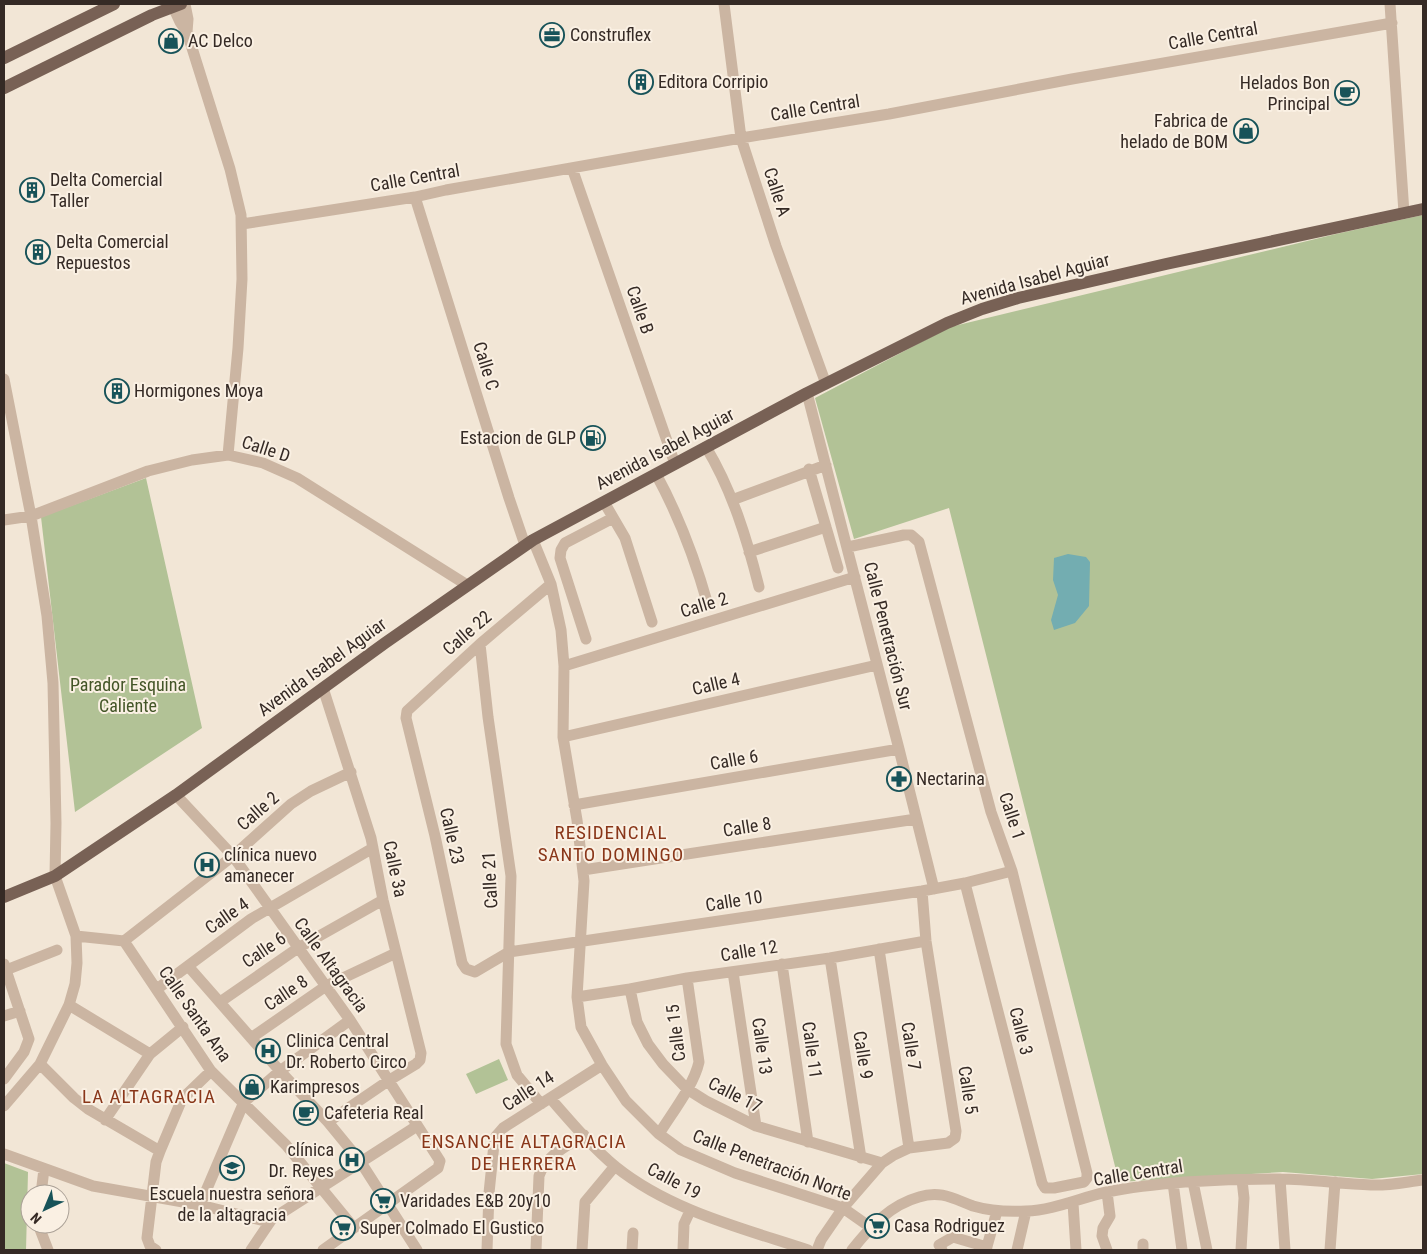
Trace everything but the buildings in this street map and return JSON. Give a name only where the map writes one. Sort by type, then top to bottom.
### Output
[{"type":"main road","points":[[4,88],[143,19],[178,4]]},
{"type":"main road","points":[[4,58],[111,5]]},
{"type":"main road","name":"Avenida Isabel Aguiar","points":[[4,897],[56,876],[176,794],[529,542],[807,393],[947,323],[982,309],[1018,298],[1174,262],[1423,209]]},
{"type":"street","points":[[178,4],[180,22],[187,32],[230,169],[242,224],[238,348],[228,455]]},
{"type":"street","name":"Calle A","points":[[724,4],[741,138],[776,246],[826,384]]},
{"type":"street","points":[[1390,4],[1404,213]]},
{"type":"street","name":"Calle Central","points":[[242,224],[415,197],[1392,23]]},
{"type":"street","name":"Calle B","points":[[572,168],[675,464]]},
{"type":"street","name":"Calle C","points":[[415,197],[506,488],[529,542]]},
{"type":"street","points":[[4,379],[32,516],[47,616],[53,683],[56,876],[76,936],[77,963],[75,984],[69,1005],[40,1064],[4,1106]]},
{"type":"street","name":"Calle Penetración Sur","points":[[807,393],[900,749],[916,819],[928,890]]},
{"type":"street","points":[[706,447],[732,500],[758,587]]},
{"type":"street","name":"Calle D","points":[[4,520],[32,516],[148,471],[192,460],[228,455],[263,463],[297,478],[467,585]]},
{"type":"street","points":[[732,500],[826,464]]},
{"type":"street","points":[[809,470],[838,568]]},
{"type":"street","points":[[656,474],[686,536],[708,605]]},
{"type":"street","points":[[604,502],[625,538],[652,622]]},
{"type":"street","points":[[586,639],[560,558],[561,550],[565,543],[613,518]]},
{"type":"street","points":[[749,552],[826,526]]},
{"type":"street","name":"Calle 1","points":[[848,548],[904,535],[911,535],[919,542],[991,812],[1012,871],[1087,1173],[1087,1178],[1084,1182],[1045,1188]]},
{"type":"street","name":"Calle Penetración Norte","points":[[529,542],[551,584],[561,630],[564,666],[563,737],[583,870],[577,997],[581,1026],[602,1065],[626,1101],[659,1134],[681,1150],[734,1173],[842,1208],[870,1227]]},
{"type":"street","name":"Calle 2","points":[[564,666],[855,577]]},
{"type":"street","name":"Calle 22","points":[[407,711],[480,644],[551,584]]},
{"type":"street","name":"Calle 21","points":[[480,644],[488,717],[511,876],[506,1044],[516,1075],[546,1101]]},
{"type":"street","name":"Calle 4","points":[[563,737],[877,665]]},
{"type":"street","name":"Calle 3a","points":[[323,688],[351,772],[373,848],[383,900],[421,1053],[420,1060],[388,1081]]},
{"type":"street","name":"Calle 23","points":[[407,711],[406,718],[435,836],[462,963],[466,969]]},
{"type":"street","name":"Calle 6","points":[[574,805],[900,749]]},
{"type":"street","name":"Calle 2","points":[[124,941],[233,856],[291,804],[310,791],[351,772]]},
{"type":"street","name":"Calle Altagracia","points":[[176,794],[233,856],[350,1020],[440,1161],[438,1168],[387,1203]]},
{"type":"street","name":"Calle 8","points":[[583,870],[916,819]]},
{"type":"street","name":"Calle 4","points":[[157,989],[251,919],[373,848]]},
{"type":"street","name":"Calle 10","points":[[466,969],[475,972],[509,952],[928,890],[1012,871]]},
{"type":"street","name":"Calle 3","points":[[965,883],[1045,1188]]},
{"type":"street","name":"Calle 5","points":[[816,1250],[842,1208],[882,1164],[894,1155],[909,1148],[948,1143],[955,1138],[956,1131],[926,940],[928,890]]},
{"type":"street","name":"Calle 6","points":[[220,1002],[298,948],[383,900]]},
{"type":"street","points":[[76,936],[124,941]]},
{"type":"street","name":"Calle 12","points":[[577,997],[687,978],[830,958],[926,940]]},
{"type":"street","name":"Calle Santa Ana","points":[[124,941],[211,1071],[286,1145],[354,1228]]},
{"type":"street","name":"Calle 7","points":[[879,949],[909,1148]]},
{"type":"street","points":[[4,1079],[24,1052],[29,1040],[5,967],[57,950]]},
{"type":"street","name":"Calle 8","points":[[251,1038],[326,986],[396,953]]},
{"type":"street","name":"Calle 9","points":[[830,958],[861,1158]]},
{"type":"street","name":"Calle 11","points":[[782,964],[808,1142]]},
{"type":"street","points":[[188,966],[280,1071],[328,1122],[360,1161],[417,1250]]},
{"type":"street","name":"Calle 13","points":[[733,972],[756,1126]]},
{"type":"street","name":"Calle 15","points":[[659,1134],[698,1069],[699,1062],[687,978]]},
{"type":"street","name":"Calle 17","points":[[630,989],[637,1022],[648,1044],[687,1089],[706,1102],[756,1126],[882,1164]]},
{"type":"street","points":[[69,1005],[150,1054]]},
{"type":"street","points":[[4,1016],[20,1011]]},
{"type":"street","points":[[200,1205],[244,1102],[280,1071],[350,1020]]},
{"type":"street","points":[[105,1120],[150,1054],[182,1027]]},
{"type":"street","points":[[40,1064],[79,1102],[105,1120],[160,1151]]},
{"type":"street","name":"Calle 14","points":[[487,1250],[490,1185],[496,1136],[503,1128],[602,1065]]},
{"type":"street","points":[[156,1250],[150,1246],[147,1238],[156,1162],[182,1099],[211,1071]]},
{"type":"street","points":[[328,1122],[388,1081]]},
{"type":"street","name":"Calle 19","points":[[546,1101],[630,1178],[690,1211],[808,1250]]},
{"type":"street","points":[[251,1250],[269,1222],[360,1161],[417,1126]]},
{"type":"street","points":[[536,1250],[539,1176],[542,1168],[547,1160],[584,1135]]},
{"type":"street","points":[[4,1154],[93,1186],[200,1205],[269,1222]]},
{"type":"street","points":[[582,1250],[586,1199],[615,1166]]},
{"type":"street","points":[[42,1184],[44,1169]]},
{"type":"street","name":"Calle Central","points":[[852,1250],[870,1227],[892,1209],[918,1197],[929,1195],[941,1194],[955,1197],[974,1206],[997,1211],[1026,1211],[1072,1203],[1106,1192],[1193,1182],[1280,1179],[1372,1185],[1423,1180]]},
{"type":"street","points":[[1280,1179],[1285,1250]]},
{"type":"street","points":[[1241,1250],[1242,1180]]},
{"type":"street","points":[[1193,1182],[1207,1250]]},
{"type":"street","points":[[1330,1250],[1334,1182]]},
{"type":"street","points":[[1173,1184],[1182,1250]]},
{"type":"street","points":[[1106,1192],[1110,1216],[1103,1228],[1102,1236],[1107,1250]]},
{"type":"street","points":[[323,1250],[387,1203]]},
{"type":"street","points":[[1072,1203],[1076,1250]]},
{"type":"street","points":[[683,1250],[684,1224],[690,1211]]},
{"type":"street","points":[[942,1250],[939,1245],[952,1237],[987,1249],[997,1211]]},
{"type":"street","points":[[1017,1250],[1026,1211]]},
{"type":"street","points":[[632,1250],[633,1233]]},
{"type":"street","points":[[42,1234],[48,1250]]},
{"type":"green space","points":[[1423,215],[1423,1174],[1372,1179],[1283,1172],[1119,1182],[949,508],[854,539],[815,398],[950,327],[1336,234]]},
{"type":"green space","name":"Parador Esquina Caliente","points":[[146,478],[202,728],[75,812],[41,517]]},
{"type":"green space","points":[[499,1059],[508,1080],[476,1094],[466,1074]]},
{"type":"green space","points":[[4,1163],[28,1172],[28,1184],[20,1184],[20,1234],[26,1234],[26,1250],[4,1250]]},
{"type":"water","points":[[1068,554],[1086,557],[1090,562],[1089,606],[1075,623],[1054,630],[1051,620],[1058,595],[1053,580],[1054,558]]},
{"type":"place","name":"Construflex","points":[[552,35]]},
{"type":"place","name":"AC Delco","points":[[171,41]]},
{"type":"place","name":"Editora Corripio","points":[[641,82]]},
{"type":"place","name":"Helados Bon Principal","points":[[1347,93]]},
{"type":"place","name":"Fabrica de helado de BOM","points":[[1246,131]]},
{"type":"place","name":"Delta Comercial Taller","points":[[32,190]]},
{"type":"place","name":"Delta Comercial Repuestos","points":[[38,252]]},
{"type":"place","name":"Hormigones Moya","points":[[117,391]]},
{"type":"place","name":"Estacion de GLP","points":[[593,438]]},
{"type":"place","name":"Nectarina","points":[[899,779]]},
{"type":"place","name":"clínica nuevo amanecer","points":[[207,865]]},
{"type":"place","name":"Clinica Central Dr. Roberto Circo","points":[[268,1051]]},
{"type":"place","name":"Karimpresos","points":[[252,1087]]},
{"type":"place","name":"Cafeteria Real","points":[[306,1113]]},
{"type":"place","name":"clínica Dr. Reyes","points":[[352,1160]]},
{"type":"place","name":"Escuela nuestra señora de la altagracia","points":[[232,1168]]},
{"type":"place","name":"Varidades E&B 20y10","points":[[383,1201]]},
{"type":"place","name":"Casa Rodriguez","points":[[877,1226]]},
{"type":"place","name":"Super Colmado El Gustico","points":[[343,1228]]},
{"type":"district","name":"RESIDENCIAL SANTO DOMINGO","points":[[611,843]]},
{"type":"district","name":"LA ALTAGRACIA","points":[[149,1096]]},
{"type":"district","name":"ENSANCHE ALTAGRACIA DE HERRERA","points":[[524,1152]]}]
